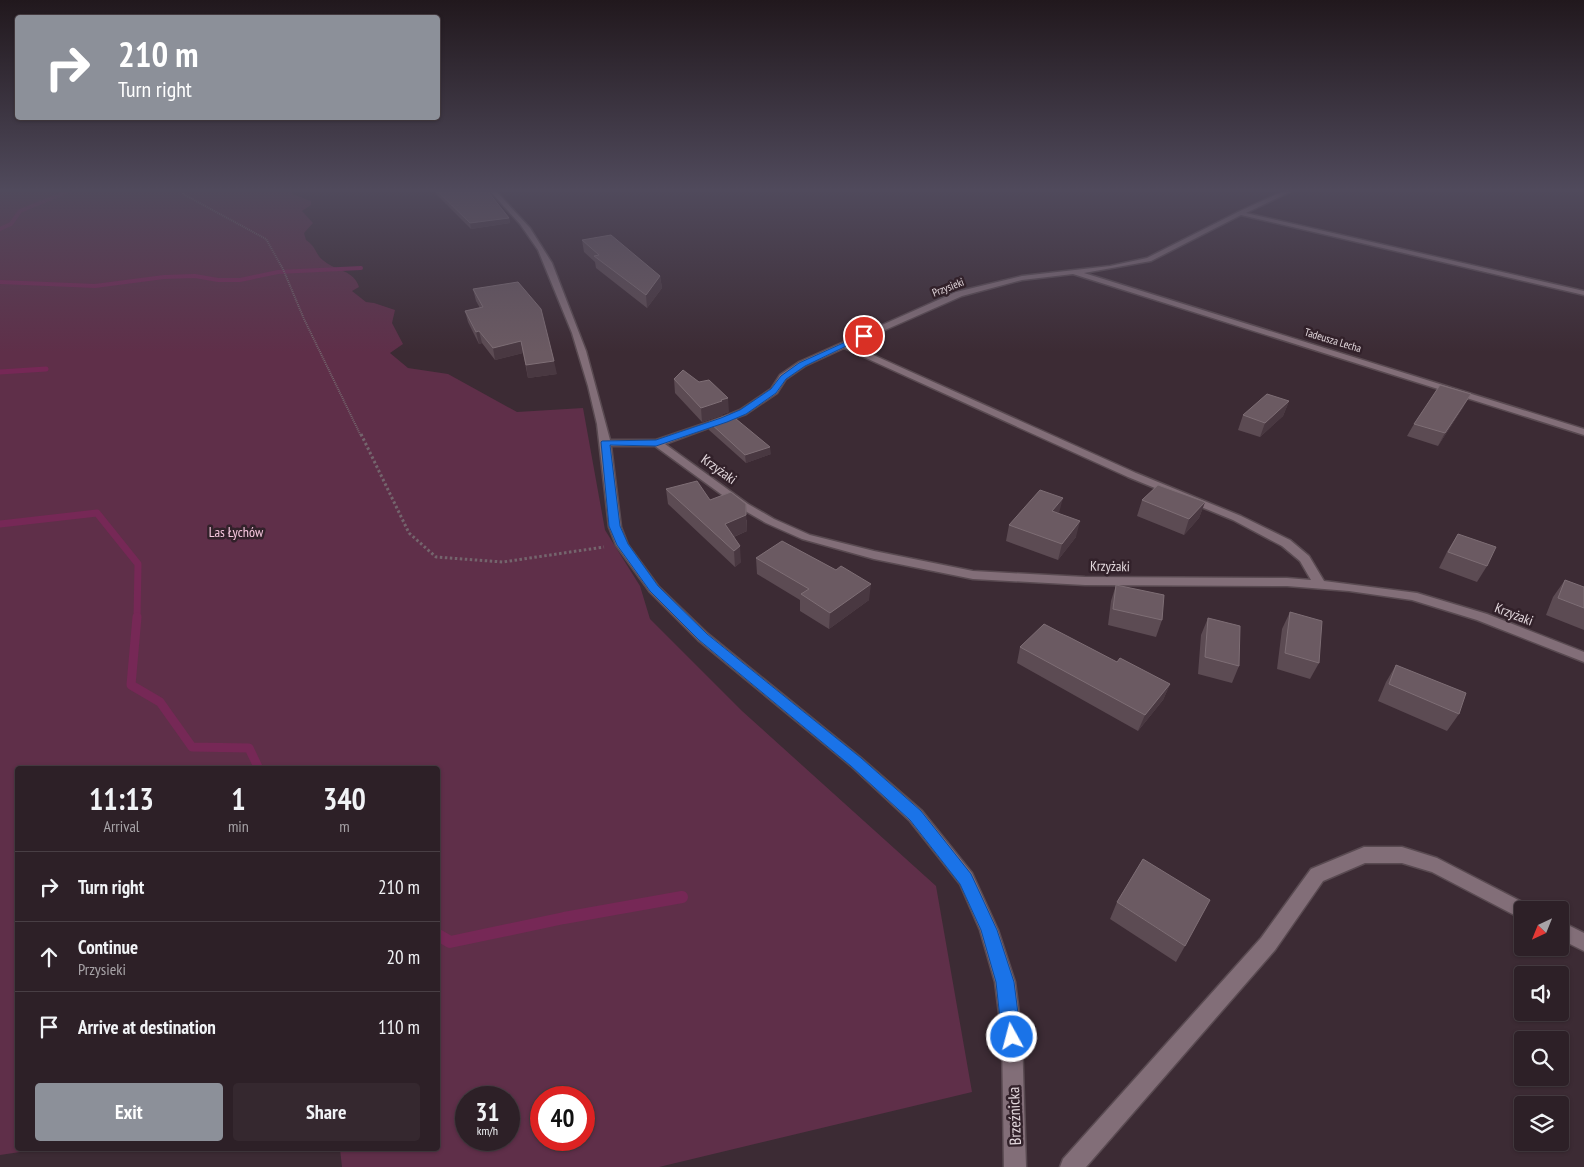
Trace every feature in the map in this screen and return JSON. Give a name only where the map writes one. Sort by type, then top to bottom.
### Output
[{"type":"street","name":"Brzeźnicka","points":[[538,243],[549,265],[592,375],[606,442],[615,526],[622,545],[654,589],[703,637],[856,762],[916,816],[966,879],[989,930],[1005,982],[1012,1037],[1015,1167]]},
{"type":"street","name":"Przysieki","points":[[656,443],[743,412],[774,391],[784,377],[802,364],[959,294],[1022,278],[1110,268],[1149,260],[1181,243]]},
{"type":"street","points":[[1373,243],[1584,292]]},
{"type":"street","name":"Tadeusza Lecha","points":[[1074,272],[1088,278],[1438,385],[1584,432]]},
{"type":"street","points":[[844,345],[1132,475],[1237,518],[1286,543],[1305,559],[1320,585]]},
{"type":"street","points":[[606,442],[656,443]]},
{"type":"street","name":"Krzyżaki","points":[[656,443],[744,506],[770,521],[806,537],[874,555],[974,575],[1085,581],[1287,582],[1413,596],[1482,617],[1584,657]]},
{"type":"street","points":[[1071,1167],[1268,944],[1317,875],[1364,855],[1402,855],[1437,866],[1514,907]]},
{"type":"street","points":[[1569,934],[1584,942]]},
{"type":"path","points":[[269,243],[283,269],[284,276],[409,533],[436,557],[503,562],[622,545]]},
{"type":"green space","name":"Las Łychów","points":[[0,243],[310,243],[321,259],[349,274],[357,281],[359,287],[352,291],[366,302],[395,310],[392,323],[403,344],[390,353],[408,368],[448,374],[517,412],[583,408],[605,530],[640,586],[650,619],[742,711],[936,886],[972,1092],[659,1167],[342,1167],[340,1151],[440,1151],[440,766],[15,766],[15,1151],[27,1151],[0,1155]]},
{"type":"building","points":[[586,243],[621,243],[660,276],[646,295],[594,256],[599,255]]},
{"type":"building","points":[[518,282],[541,309],[554,361],[526,365],[521,341],[493,348],[479,331],[476,332],[465,311],[483,307],[473,289]]},
{"type":"building","points":[[683,370],[699,382],[709,380],[728,398],[701,408],[674,379]]},
{"type":"building","points":[[1440,385],[1471,394],[1445,433],[1414,424]]},
{"type":"building","points":[[1267,394],[1289,401],[1265,423],[1243,415]]},
{"type":"building","points":[[730,414],[770,447],[745,455],[709,422]]},
{"type":"building","points":[[697,481],[710,500],[731,492],[746,504],[746,515],[725,524],[740,546],[734,551],[666,489]]},
{"type":"building","points":[[1158,485],[1205,502],[1189,519],[1142,500]]},
{"type":"building","points":[[1040,490],[1063,498],[1052,511],[1080,521],[1062,544],[1009,525]]},
{"type":"building","points":[[1458,534],[1496,547],[1487,566],[1448,552]]},
{"type":"building","points":[[782,541],[836,570],[841,566],[871,584],[830,613],[801,594],[809,589],[756,558]]},
{"type":"building","points":[[1565,580],[1584,587],[1584,608],[1558,598]]},
{"type":"building","points":[[1116,585],[1164,595],[1162,620],[1113,609]]},
{"type":"building","points":[[1290,612],[1322,621],[1319,663],[1285,653]]},
{"type":"building","points":[[1208,618],[1240,626],[1239,666],[1205,657]]},
{"type":"building","points":[[1044,624],[1117,662],[1120,658],[1170,684],[1145,715],[1020,647]]},
{"type":"building","points":[[1396,665],[1466,693],[1459,714],[1389,684]]},
{"type":"building","points":[[1143,859],[1210,900],[1185,946],[1117,902]]},
{"type":"waterway","points":[[0,282],[95,286],[164,277],[195,276],[218,280],[240,280],[278,272],[361,268]]},
{"type":"waterway","points":[[0,372],[46,369]]},
{"type":"waterway","points":[[0,524],[97,513],[138,564],[137,618]]},
{"type":"waterway","points":[[137,617],[131,685],[160,702],[192,747],[249,748],[258,766]]},
{"type":"waterway","points":[[440,936],[450,942],[564,918],[682,897]]},
{"type":"route","points":[[864,336],[802,364],[784,377],[774,391],[743,412],[724,420],[656,443],[606,442],[608,476],[615,526],[622,545],[654,589],[703,637],[856,762],[916,816],[966,879],[989,930],[1005,982],[1012,1037]]}]
